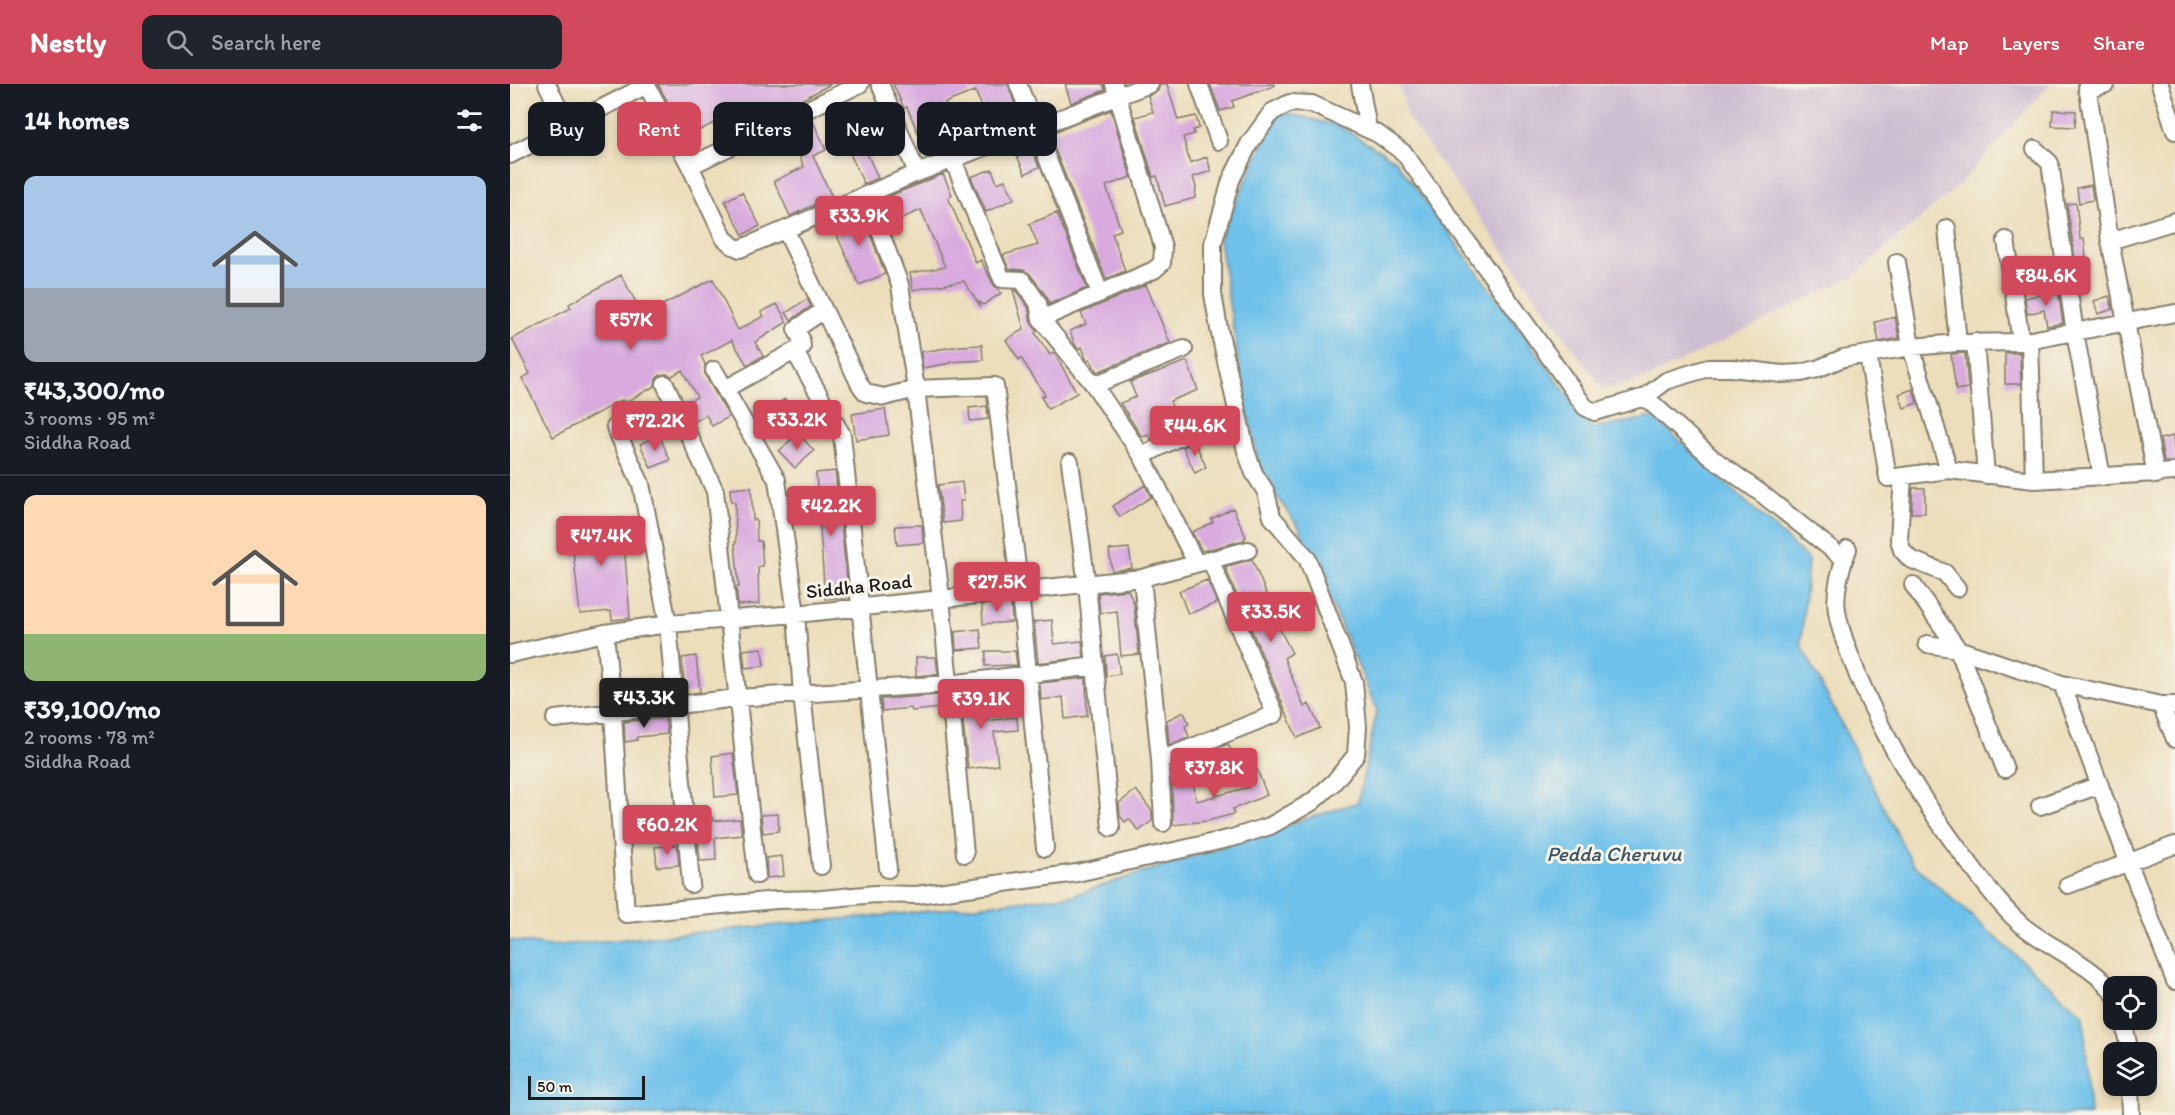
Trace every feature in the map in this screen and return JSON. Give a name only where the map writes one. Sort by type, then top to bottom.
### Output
[{"type":"street","points":[[547,84],[556,102]]},
{"type":"street","points":[[605,106],[647,84],[724,238],[740,249],[917,173],[963,156]]},
{"type":"street","points":[[690,166],[860,84]]},
{"type":"street","points":[[880,84],[917,173]]},
{"type":"street","points":[[1018,84],[1025,102]]},
{"type":"street","points":[[1057,117],[1116,90],[1150,84]]},
{"type":"street","points":[[1199,84],[1219,141]]},
{"type":"street","points":[[1360,84],[1366,105],[1368,129]]},
{"type":"street","points":[[2106,84],[2087,87],[2110,241],[2156,474]]},
{"type":"street","points":[[2160,84],[2175,131]]},
{"type":"street","points":[[1041,319],[1154,270],[1162,263],[1163,247],[1116,90]]},
{"type":"street","points":[[605,633],[613,714],[626,914],[777,900],[875,894],[916,895],[1077,873],[1232,838],[1270,826],[1312,802],[1334,782],[1356,754],[1358,727],[1354,682],[1307,558],[1272,517],[1266,492],[1254,473],[1246,451],[1213,294],[1213,244],[1231,180],[1249,144],[1272,112],[1290,103],[1312,104],[1378,134],[1404,153],[1585,407],[1595,412],[1645,397],[1666,381],[1708,368],[1732,368],[1782,374],[1802,373],[1843,358],[1911,347],[2025,341],[2175,313]]},
{"type":"street","points":[[510,155],[528,146]]},
{"type":"street","points":[[2035,149],[2050,164],[2075,333],[2102,477]]},
{"type":"street","points":[[1046,156],[1100,293]]},
{"type":"street","points":[[953,160],[1002,279],[1022,280],[1038,303],[1041,319],[1094,385],[1142,456],[1203,561],[1275,714],[1160,760]]},
{"type":"street","points":[[867,196],[900,285],[916,389],[941,598],[965,854]]},
{"type":"street","points":[[2110,241],[2175,221]]},
{"type":"street","points":[[1947,228],[1967,343],[1986,475]]},
{"type":"street","points":[[786,231],[860,385],[866,393],[884,397],[916,389],[995,386],[1020,591],[1045,849]]},
{"type":"street","points":[[2006,240],[2025,341],[2034,480]]},
{"type":"street","points":[[1897,262],[1911,347],[1949,470]]},
{"type":"street","points":[[725,389],[802,347],[796,329],[824,310]]},
{"type":"street","points":[[1094,385],[1184,349]]},
{"type":"street","points":[[795,352],[842,435],[888,869]]},
{"type":"street","points":[[1868,355],[1888,478],[1949,470],[2034,480],[2175,472]]},
{"type":"street","points":[[714,370],[777,480],[796,614],[802,694],[821,866]]},
{"type":"street","points":[[665,384],[715,490],[757,875]]},
{"type":"street","points":[[1645,397],[1711,457],[1846,553],[1839,575],[1836,610],[1849,652],[1874,713],[1909,778],[1947,836],[2002,905],[2024,926],[2103,982]]},
{"type":"street","points":[[1142,456],[1201,426]]},
{"type":"street","points":[[615,427],[641,484],[668,624],[691,884]]},
{"type":"street","points":[[1070,462],[1087,585],[1111,828]]},
{"type":"street","points":[[1904,476],[1899,539],[1902,550],[1910,559],[1945,573],[1957,588]]},
{"type":"street","name":"Siddha Road","points":[[510,654],[605,633],[668,624],[796,614],[1142,578],[1248,550]]},
{"type":"street","points":[[1142,578],[1160,760],[1163,823]]},
{"type":"street","points":[[1913,585],[1958,649],[2005,769]]},
{"type":"street","points":[[1927,644],[1958,649],[2062,684],[2168,705],[2175,739]]},
{"type":"street","points":[[555,719],[738,698],[949,684],[1095,666]]},
{"type":"street","points":[[2062,684],[2175,981]]},
{"type":"street","points":[[2040,806],[2100,785]]},
{"type":"street","points":[[2068,885],[2175,845]]},
{"type":"street","points":[[2130,1096],[2131,1115]]},
{"type":"shaded area","points":[[1399,84],[2050,84],[1959,185],[1855,275],[1648,378],[1603,390],[1407,117]]},
{"type":"water","name":"Pedda Cheruvu","points":[[1278,111],[1339,126],[1395,160],[1592,428],[1654,417],[1808,559],[1801,644],[1912,863],[2084,1016],[2090,1115],[510,1115],[510,940],[550,946],[919,912],[1074,895],[1358,802],[1377,710],[1299,527],[1261,474],[1244,397],[1219,239]]},
{"type":"building","points":[[658,84],[831,84],[797,102],[713,102],[713,124],[701,130],[701,102],[668,102]]},
{"type":"building","points":[[893,84],[1008,84],[1014,102],[980,102],[975,91],[948,102],[917,102],[917,131],[907,107],[905,108],[905,102],[901,102]]},
{"type":"building","points":[[1065,84],[1103,84],[1105,90],[1071,103]]},
{"type":"building","points":[[1160,84],[1167,84],[1178,120],[1196,116],[1199,128],[1193,130],[1194,134],[1183,137],[1190,163],[1207,157],[1211,171],[1193,177],[1196,187],[1195,198],[1165,206],[1157,176],[1153,177],[1135,117],[1153,112],[1148,96],[1158,91]]},
{"type":"building","points":[[1210,84],[1274,84],[1274,86],[1232,101],[1234,107],[1220,111]]},
{"type":"building","points":[[1111,110],[1131,177],[1106,186],[1121,230],[1112,233],[1125,271],[1106,279],[1057,154],[1057,131]]},
{"type":"building","points":[[2053,110],[2076,111],[2075,127],[2052,126]]},
{"type":"building","points":[[813,121],[825,148],[825,150],[813,156]]},
{"type":"building","points":[[799,156],[813,156],[832,197],[790,216],[774,181],[804,167]]},
{"type":"building","points":[[851,156],[868,156],[878,178],[864,184]]},
{"type":"building","points":[[1017,156],[1035,156],[1039,167],[1025,174]]},
{"type":"building","points":[[992,169],[997,183],[1005,180],[1014,199],[986,212],[971,177]]},
{"type":"building","points":[[943,174],[952,195],[948,197],[976,263],[981,260],[993,284],[1001,293],[983,305],[980,302],[980,306],[964,281],[913,290],[910,273],[945,267],[921,210],[889,224],[880,200]]},
{"type":"building","points":[[2091,185],[2093,200],[2079,203],[2077,188]]},
{"type":"building","points":[[742,192],[760,226],[743,235],[725,201]]},
{"type":"building","points":[[2076,203],[2080,239],[2084,239],[2086,257],[2075,259],[2067,204]]},
{"type":"building","points":[[861,209],[885,274],[859,285],[831,222]]},
{"type":"building","points":[[1057,213],[1087,288],[1049,304],[1047,297],[1030,274],[1023,270],[1009,269],[1003,255],[1038,245],[1029,224]]},
{"type":"building","points":[[621,275],[643,315],[713,279],[738,330],[764,316],[761,312],[777,304],[787,322],[755,342],[763,356],[747,365],[732,340],[701,356],[705,364],[705,375],[729,417],[712,426],[706,415],[694,422],[685,403],[697,397],[682,370],[672,376],[660,375],[656,379],[655,386],[624,403],[622,400],[553,437],[522,378],[530,374],[512,339],[571,308],[569,304]]},
{"type":"building","points":[[1146,285],[1170,343],[1097,372],[1090,359],[1087,360],[1082,347],[1079,349],[1075,345],[1070,331],[1086,324],[1081,313]]},
{"type":"building","points":[[1013,290],[1016,290],[1028,307],[1031,323],[1037,331],[1035,333],[1050,355],[1054,352],[1077,393],[1048,409],[1041,397],[1045,395],[1021,358],[1019,360],[1006,340],[1024,329]]},
{"type":"building","points":[[2058,291],[2063,323],[2047,326],[2044,310],[2027,314],[2025,298]]},
{"type":"building","points":[[2109,296],[2113,309],[2098,314],[2094,301]]},
{"type":"building","points":[[807,299],[811,306],[791,320],[786,313]]},
{"type":"building","points":[[1895,317],[1899,338],[1879,342],[1875,322]]},
{"type":"building","points":[[982,345],[983,360],[951,362],[923,368],[921,352]]},
{"type":"building","points":[[1965,353],[1968,388],[1956,390],[1951,354]]},
{"type":"building","points":[[2005,353],[2020,353],[2021,384],[2005,384]]},
{"type":"building","points":[[1187,361],[1198,390],[1170,401],[1179,425],[1151,440],[1149,435],[1142,437],[1120,403],[1136,397],[1130,382]]},
{"type":"building","points":[[1913,389],[1917,403],[1904,408],[1899,394]]},
{"type":"building","points":[[785,399],[794,414],[763,432],[754,418]]},
{"type":"building","points":[[987,406],[988,419],[970,421],[969,408]]},
{"type":"building","points":[[885,409],[889,435],[856,440],[852,414]]},
{"type":"building","points":[[798,433],[814,451],[795,468],[779,451]]},
{"type":"building","points":[[659,435],[670,460],[651,468],[640,444]]},
{"type":"building","points":[[2173,436],[2175,462],[2164,462],[2160,439]]},
{"type":"building","points":[[1195,442],[1206,467],[1195,473],[1183,447]]},
{"type":"building","points":[[835,471],[849,597],[825,599],[816,473]]},
{"type":"building","points":[[962,482],[964,501],[960,501],[961,521],[943,523],[938,485]]},
{"type":"building","points":[[1145,485],[1151,497],[1120,517],[1113,506]]},
{"type":"building","points":[[751,487],[753,520],[756,520],[757,541],[761,541],[763,566],[758,567],[759,604],[738,605],[735,502],[731,502],[730,489]]},
{"type":"building","points":[[1913,488],[1925,488],[1925,513],[1911,513]]},
{"type":"building","points":[[1233,508],[1246,537],[1245,540],[1202,551],[1192,532],[1213,522],[1211,519]]},
{"type":"building","points":[[622,518],[630,618],[612,620],[611,611],[580,614],[570,523]]},
{"type":"building","points":[[922,525],[923,543],[897,545],[895,526]]},
{"type":"building","points":[[1129,548],[1132,568],[1112,571],[1109,550]]},
{"type":"building","points":[[1252,559],[1275,615],[1273,616],[1292,653],[1284,658],[1304,707],[1309,704],[1320,728],[1297,738],[1225,567]]},
{"type":"building","points":[[1207,580],[1217,603],[1188,614],[1179,591]]},
{"type":"building","points":[[1128,590],[1134,604],[1139,654],[1121,656],[1117,611],[1100,613],[1098,593]]},
{"type":"building","points":[[1011,602],[1012,622],[983,624],[982,605]]},
{"type":"building","points":[[1052,620],[1054,644],[1082,641],[1084,657],[1038,663],[1034,622]]},
{"type":"building","points":[[980,629],[982,648],[956,650],[955,632]]},
{"type":"building","points":[[762,648],[764,666],[745,668],[743,650]]},
{"type":"building","points":[[986,651],[1015,651],[1017,665],[985,666]]},
{"type":"building","points":[[1117,654],[1120,674],[1106,676],[1105,656]]},
{"type":"building","points":[[696,656],[700,692],[685,694],[682,658]]},
{"type":"building","points":[[916,657],[936,657],[938,674],[916,676]]},
{"type":"building","points":[[1086,678],[1087,716],[1065,719],[1063,697],[1041,700],[1040,683]]},
{"type":"building","points":[[984,690],[987,721],[1017,717],[1018,730],[994,732],[998,765],[968,769],[960,693]]},
{"type":"building","points":[[940,695],[941,708],[882,711],[881,699]]},
{"type":"building","points":[[1184,712],[1189,724],[1185,726],[1189,737],[1169,745],[1167,720]]},
{"type":"building","points":[[665,718],[667,734],[637,737],[637,740],[625,742],[624,722]]},
{"type":"building","points":[[1228,744],[1235,758],[1221,764],[1215,749]]},
{"type":"building","points":[[733,753],[738,795],[715,797],[712,756]]},
{"type":"building","points":[[1253,759],[1267,795],[1233,809],[1234,814],[1207,821],[1173,825],[1172,782],[1193,779],[1196,801],[1235,791],[1249,787],[1240,765]]},
{"type":"building","points":[[1136,790],[1152,811],[1152,821],[1139,831],[1129,819],[1125,822],[1120,816],[1119,803]]},
{"type":"building","points":[[778,814],[779,831],[763,833],[761,815]]},
{"type":"building","points":[[713,818],[713,821],[740,819],[742,835],[715,838],[716,860],[700,861],[696,821]]},
{"type":"building","points":[[677,845],[679,865],[657,867],[655,847]]},
{"type":"building","points":[[782,856],[784,876],[767,878],[766,858]]}]
